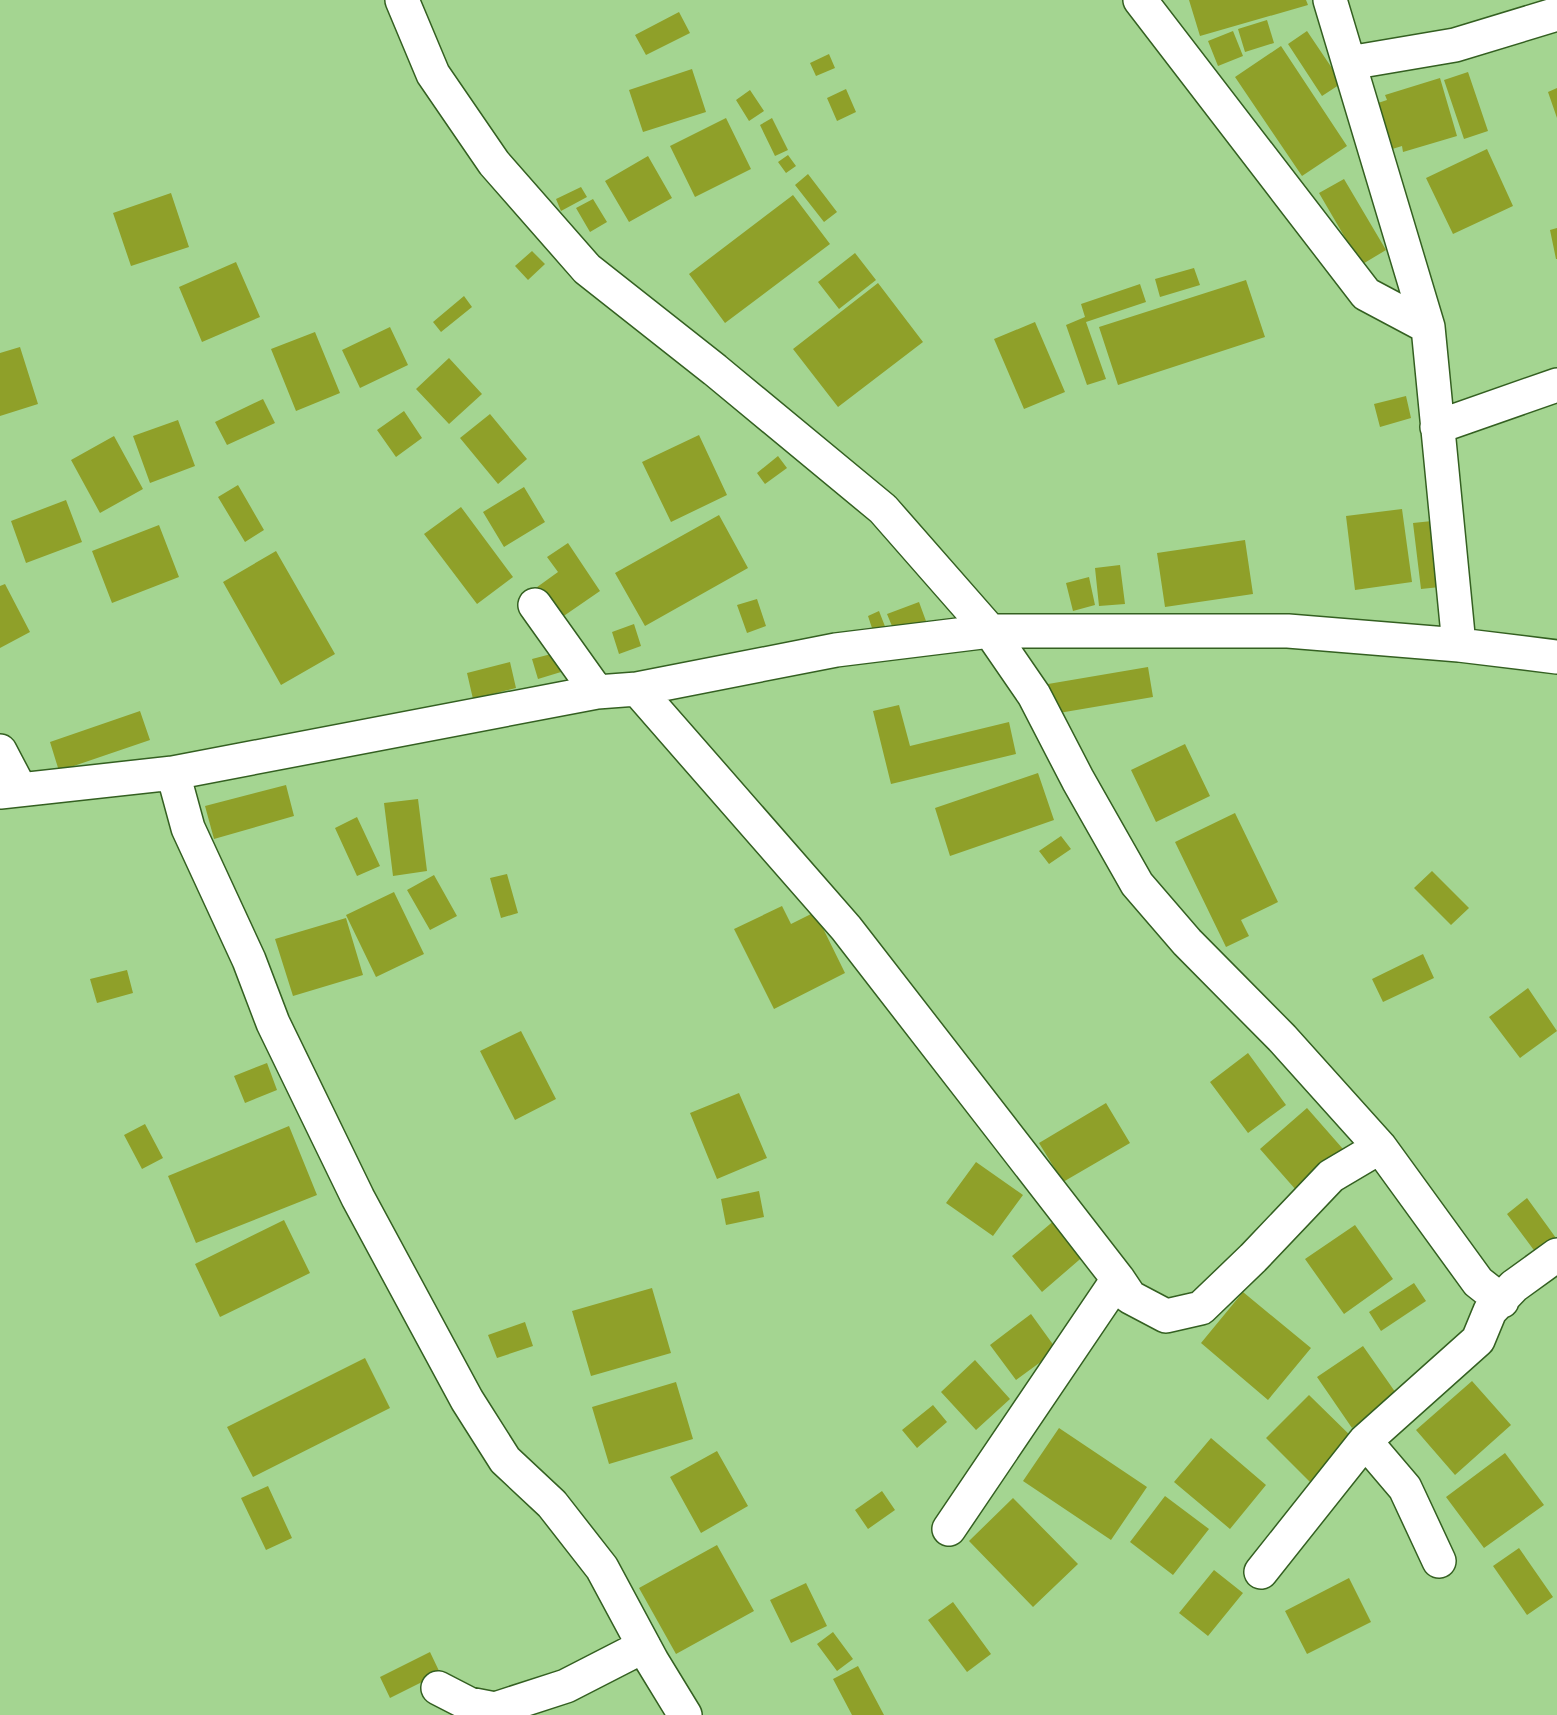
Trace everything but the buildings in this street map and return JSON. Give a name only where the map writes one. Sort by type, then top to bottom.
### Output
[{"type":"street","points":[[402,0],[433,74],[494,163],[587,269],[715,370],[883,509],[990,631],[1034,695],[1137,884],[1187,942],[1282,1038],[1380,1147],[1478,1282],[1502,1301]]},
{"type":"street","points":[[1140,0],[1366,294],[1428,327]]},
{"type":"street","points":[[1330,0],[1428,327],[1459,645]]},
{"type":"street","points":[[1349,63],[1455,46],[1557,14]]},
{"type":"street","points":[[1437,428],[1557,385]]},
{"type":"street","points":[[535,606],[597,692]]},
{"type":"street","points":[[0,751],[10,791],[173,773],[597,692],[637,689],[836,650],[990,631],[1288,631],[1459,645],[1557,657]]},
{"type":"street","points":[[637,689],[846,928],[1130,1297],[1166,1316],[1201,1308],[1331,1176],[1380,1147]]},
{"type":"street","points":[[173,773],[188,828],[249,960],[273,1023],[358,1198],[460,1388],[505,1460],[552,1504],[602,1568],[685,1715]]},
{"type":"street","points":[[1261,1572],[1365,1441],[1478,1340],[1490,1311],[1514,1286],[1557,1255]]},
{"type":"street","points":[[949,1529],[1118,1279]]},
{"type":"street","points":[[1365,1441],[1405,1488],[1439,1561]]},
{"type":"street","points":[[438,1688],[469,1704],[495,1709],[566,1686],[645,1646]]}]
